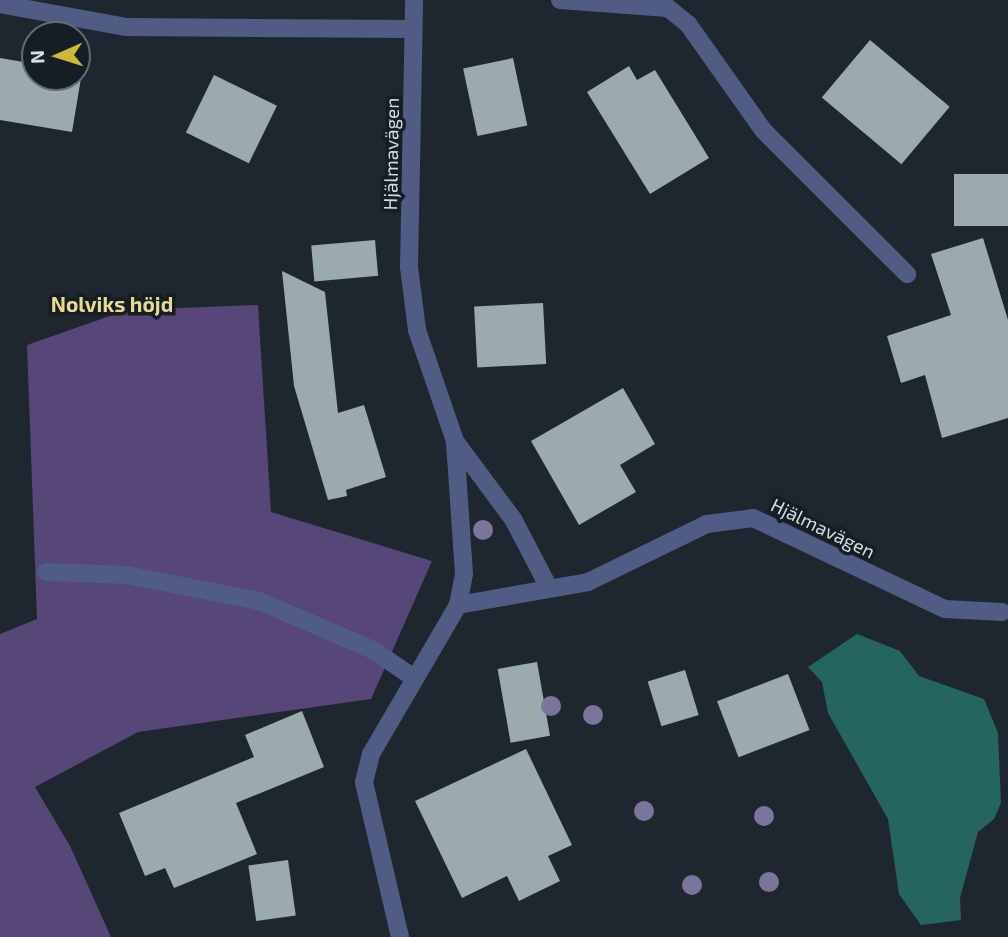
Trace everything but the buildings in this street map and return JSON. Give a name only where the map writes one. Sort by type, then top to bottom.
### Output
[{"type":"street","name":"Hjälmavägen","points":[[400,937],[364,782],[371,754],[458,605],[464,574],[455,441],[417,330],[409,267],[414,0]]},
{"type":"street","points":[[560,0],[674,13],[763,130],[907,274]]},
{"type":"street","points":[[0,4],[127,27],[413,29]]},
{"type":"street","name":"Hjälmavägen","points":[[455,441],[513,519],[548,588]]},
{"type":"street","name":"Hjälmavägen","points":[[458,605],[588,582],[707,524],[754,518],[945,609],[1002,612]]},
{"type":"street","points":[[46,572],[127,575],[259,601],[373,650],[414,678]]},
{"type":"shaded area","points":[[258,305],[271,512],[432,561],[371,699],[138,732],[35,787],[70,846],[111,937],[0,937],[0,634],[37,619],[27,345],[127,310]]},
{"type":"shaded area","points":[[857,634],[900,651],[919,676],[984,699],[998,733],[1001,803],[994,819],[978,832],[960,898],[961,920],[921,925],[899,894],[888,819],[828,713],[822,682],[808,667]]},
{"type":"district","name":"Nolviks höjd","points":[[112,304]]}]
